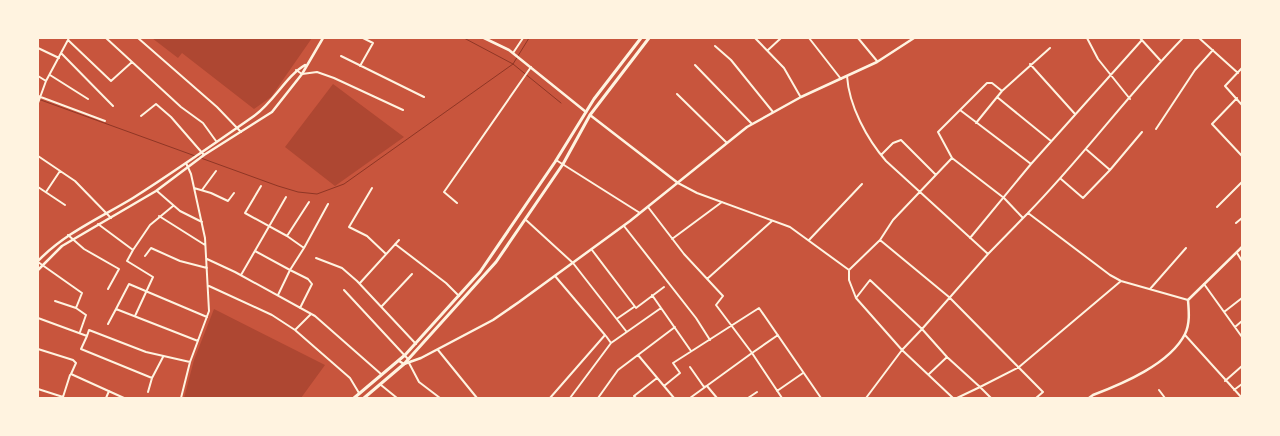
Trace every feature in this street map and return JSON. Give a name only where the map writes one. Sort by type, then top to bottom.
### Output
[{"type":"main road","points":[[354,398],[383,375],[416,344],[481,271],[556,160],[594,99],[641,38]]},
{"type":"main road","points":[[366,398],[409,361],[502,254],[563,164],[590,115],[649,38]]},
{"type":"main road","points":[[594,99],[599,103]]},
{"type":"main road","points":[[496,250],[502,254]]},
{"type":"main road","points":[[481,271],[486,274]]},
{"type":"main road","points":[[449,308],[453,312]]},
{"type":"street","points":[[106,38],[182,107],[203,123],[216,141]]},
{"type":"street","points":[[138,38],[241,132]]},
{"type":"street","points":[[39,262],[73,238],[156,191],[190,168],[203,156],[272,112],[302,74],[305,65],[323,38]]},
{"type":"street","points":[[360,66],[374,43],[363,38]]},
{"type":"street","points":[[484,38],[513,53],[678,183],[697,193],[790,227],[850,270]]},
{"type":"street","points":[[513,53],[523,38]]},
{"type":"street","points":[[755,38],[784,68],[801,97]]},
{"type":"street","points":[[768,51],[780,38]]},
{"type":"street","points":[[809,38],[840,79]]},
{"type":"street","points":[[858,38],[877,62]]},
{"type":"street","points":[[409,361],[493,320],[624,226],[752,124],[801,97],[877,62],[914,38]]},
{"type":"street","points":[[1087,38],[1090,46],[1109,74],[1130,99]]},
{"type":"street","points":[[866,398],[902,350],[948,297],[1022,217],[1062,179],[1160,61],[1183,38]]},
{"type":"street","points":[[1199,38],[1238,73]]},
{"type":"street","points":[[38,103],[46,81],[68,39],[111,81],[132,62]]},
{"type":"street","points":[[970,238],[1031,164],[1141,39],[1160,61]]},
{"type":"street","points":[[715,46],[731,60],[773,112]]},
{"type":"street","points":[[38,48],[58,58]]},
{"type":"street","points":[[976,123],[1002,91],[1050,48]]},
{"type":"street","points":[[1156,129],[1195,70],[1213,50]]},
{"type":"street","points":[[61,52],[113,106]]},
{"type":"street","points":[[341,56],[424,97]]},
{"type":"street","points":[[1030,64],[1075,114]]},
{"type":"street","points":[[38,270],[39,262],[68,235],[108,214],[188,162],[266,107],[296,70],[305,65]]},
{"type":"street","points":[[695,65],[752,124]]},
{"type":"street","points":[[457,203],[444,192],[530,67]]},
{"type":"street","points":[[1242,68],[1225,86],[1242,102]]},
{"type":"street","points":[[296,70],[302,74],[317,72],[334,78],[402,110]]},
{"type":"street","points":[[49,75],[88,99]]},
{"type":"street","points":[[38,76],[46,81]]},
{"type":"street","points":[[847,76],[856,111],[871,144],[988,254]]},
{"type":"street","points":[[1002,91],[992,83],[987,83],[938,132],[952,158],[1004,198],[1022,217]]},
{"type":"street","points":[[677,94],[727,143]]},
{"type":"street","points":[[39,97],[105,121]]},
{"type":"street","points":[[997,97],[1051,141]]},
{"type":"street","points":[[1237,98],[1212,124],[1242,156]]},
{"type":"street","points":[[141,116],[156,104],[171,117],[203,156]]},
{"type":"street","points":[[960,110],[1031,164]]},
{"type":"street","points":[[1062,179],[1083,198],[1142,132]]},
{"type":"street","points":[[881,155],[893,143],[901,140],[936,175]]},
{"type":"street","points":[[1086,150],[1110,170]]},
{"type":"street","points":[[38,156],[76,181],[111,218]]},
{"type":"street","points":[[952,158],[893,220],[880,240],[850,270],[849,280],[856,298],[902,350],[952,398]]},
{"type":"street","points":[[556,160],[640,213]]},
{"type":"street","points":[[181,398],[190,362],[209,311],[206,246],[188,162]]},
{"type":"street","points":[[46,192],[60,170]]},
{"type":"street","points":[[202,190],[216,172]]},
{"type":"street","points":[[1217,207],[1242,182]]},
{"type":"street","points":[[809,240],[862,184]]},
{"type":"street","points":[[261,186],[245,212],[288,236],[304,248]]},
{"type":"street","points":[[38,187],[65,205]]},
{"type":"street","points":[[194,188],[228,201],[234,193]]},
{"type":"street","points":[[372,188],[349,227],[367,236],[386,254]]},
{"type":"street","points":[[156,191],[173,206],[202,222]]},
{"type":"street","points":[[241,275],[286,197]]},
{"type":"street","points":[[288,236],[309,202]]},
{"type":"street","points":[[672,239],[722,202]]},
{"type":"street","points":[[277,295],[328,204]]},
{"type":"street","points":[[135,316],[148,292],[153,277],[127,261],[142,235],[158,216],[173,206]]},
{"type":"street","points":[[648,207],[672,239],[723,296],[716,306],[752,353],[782,398]]},
{"type":"street","points":[[1028,213],[1110,275],[1121,281],[1188,300]]},
{"type":"street","points":[[158,216],[206,246]]},
{"type":"street","points":[[1236,223],[1242,218]]},
{"type":"street","points":[[526,220],[573,263],[626,330]]},
{"type":"street","points":[[707,279],[772,221]]},
{"type":"street","points":[[98,224],[133,250]]},
{"type":"street","points":[[624,226],[696,318],[710,340]]},
{"type":"street","points":[[68,235],[84,249],[119,269],[108,289]]},
{"type":"street","points":[[360,284],[399,240]]},
{"type":"street","points":[[880,240],[948,297],[1019,367],[1043,392],[1036,398]]},
{"type":"street","points":[[395,244],[446,283],[459,296]]},
{"type":"street","points":[[1089,398],[1092,395],[1131,380],[1153,366],[1185,335],[1188,324],[1188,300],[1242,247]]},
{"type":"street","points":[[145,256],[151,248],[180,261],[207,268]]},
{"type":"street","points":[[1150,289],[1186,248]]},
{"type":"street","points":[[592,250],[636,308]]},
{"type":"street","points":[[255,251],[308,279],[312,284],[300,308]]},
{"type":"street","points":[[1237,253],[1242,260]]},
{"type":"street","points":[[316,258],[342,268],[382,306],[416,344]]},
{"type":"street","points":[[207,259],[241,275],[311,314],[383,375]]},
{"type":"street","points":[[39,262],[82,293],[76,308]]},
{"type":"street","points":[[382,306],[412,274]]},
{"type":"street","points":[[555,276],[611,343]]},
{"type":"street","points":[[856,298],[870,280],[991,398]]},
{"type":"street","points":[[957,398],[1019,367],[1121,281]]},
{"type":"street","points":[[108,324],[129,284],[207,317]]},
{"type":"street","points":[[1204,284],[1242,337]]},
{"type":"street","points":[[209,286],[272,316],[295,330],[350,378],[359,394]]},
{"type":"street","points":[[618,318],[635,306],[636,308],[664,287]]},
{"type":"street","points":[[344,290],[405,355],[419,382],[440,398]]},
{"type":"street","points":[[652,295],[692,351]]},
{"type":"street","points":[[1224,312],[1242,298]]},
{"type":"street","points":[[55,301],[76,308],[86,316],[79,333]]},
{"type":"street","points":[[570,398],[611,343],[626,330],[661,308]]},
{"type":"street","points":[[664,386],[680,373],[673,363],[760,308],[821,398]]},
{"type":"street","points":[[116,309],[198,341]]},
{"type":"street","points":[[295,330],[311,314]]},
{"type":"street","points":[[38,318],[87,336]]},
{"type":"street","points":[[1235,327],[1242,321]]},
{"type":"street","points":[[598,398],[618,370],[675,327]]},
{"type":"street","points":[[152,378],[81,349],[88,330],[163,357],[190,362]]},
{"type":"street","points":[[550,398],[605,335]]},
{"type":"street","points":[[690,398],[778,335]]},
{"type":"street","points":[[1185,335],[1242,398]]},
{"type":"street","points":[[38,349],[73,360],[76,364],[63,397],[38,389]]},
{"type":"street","points":[[437,349],[477,398]]},
{"type":"street","points":[[638,355],[673,397],[669,398]]},
{"type":"street","points":[[148,392],[152,378],[163,357]]},
{"type":"street","points":[[928,374],[947,357]]},
{"type":"street","points":[[399,361],[404,364]]},
{"type":"street","points":[[1225,381],[1242,366]]},
{"type":"street","points":[[690,367],[704,387],[707,386],[717,398]]},
{"type":"street","points":[[777,391],[803,373]]},
{"type":"street","points":[[71,374],[124,398]]},
{"type":"street","points":[[636,398],[634,396],[657,378]]},
{"type":"street","points":[[1234,390],[1242,384]]},
{"type":"street","points":[[381,385],[397,398]]},
{"type":"street","points":[[1159,390],[1165,398]]},
{"type":"street","points":[[106,398],[109,391]]},
{"type":"street","points":[[748,398],[758,392]]},
{"type":"shaded area","points":[[152,38],[312,38],[271,97],[254,109],[182,53],[178,58]]},
{"type":"shaded area","points":[[333,84],[404,137],[335,186],[285,147]]},
{"type":"shaded area","points":[[214,309],[325,365],[301,398],[184,398],[194,360]]},
{"type":"waterway","points":[[464,38],[513,64],[561,103]]},
{"type":"waterway","points":[[38,99],[278,186],[298,192],[317,194],[344,184],[513,64],[529,38]]}]
